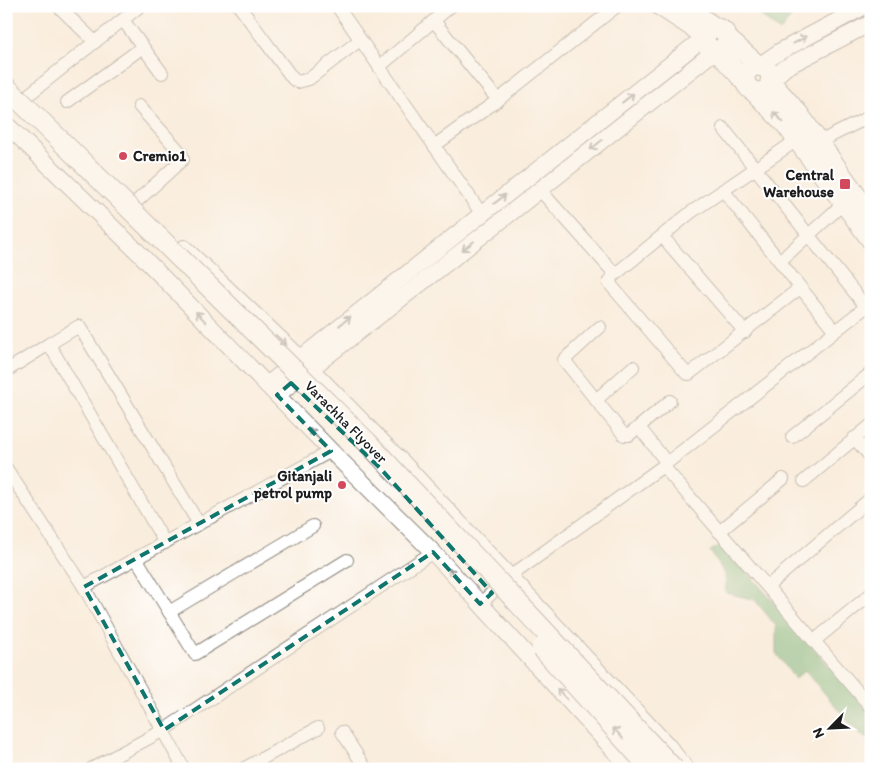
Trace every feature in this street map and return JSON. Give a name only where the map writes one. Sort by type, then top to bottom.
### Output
[{"type":"main road","points":[[660,6],[716,38],[765,74],[799,114],[871,216]]},
{"type":"main road","points":[[684,6],[716,38],[748,86],[797,140],[845,202],[871,240]]},
{"type":"main road","points":[[748,86],[763,91],[765,74]]},
{"type":"main road","name":"Varachha Flyover","points":[[6,87],[368,442],[674,769]]},
{"type":"main road","name":"Varachha Flyover","points":[[6,105],[380,468],[651,769]]},
{"type":"street","points":[[58,6],[95,42]]},
{"type":"street","points":[[26,96],[140,6]]},
{"type":"street","points":[[239,6],[298,82],[309,79],[360,40]]},
{"type":"street","points":[[379,67],[451,6]]},
{"type":"street","points":[[434,146],[498,100],[617,6]]},
{"type":"street","points":[[765,74],[779,52],[865,6]]},
{"type":"street","points":[[340,7],[360,40],[482,213]]},
{"type":"street","points":[[123,20],[162,72]]},
{"type":"street","points":[[434,21],[498,100]]},
{"type":"street","points":[[765,74],[786,67],[871,23]]},
{"type":"street","points":[[305,363],[540,190],[716,38]]},
{"type":"street","points":[[272,390],[482,213],[716,38]]},
{"type":"street","points":[[67,102],[143,47]]},
{"type":"street","points":[[6,76],[305,363],[402,463],[508,578],[668,746],[686,769]]},
{"type":"street","points":[[136,202],[182,160],[181,153],[139,106]]},
{"type":"street","points":[[819,142],[871,116]]},
{"type":"street","points":[[6,124],[140,254],[331,451],[433,552],[631,769]]},
{"type":"street","points":[[480,604],[508,578],[665,464],[868,305],[723,128]]},
{"type":"street","points":[[797,140],[690,212],[610,280],[611,287],[686,373],[693,374],[800,288]]},
{"type":"street","points":[[540,190],[615,274]]},
{"type":"street","points":[[723,190],[835,331]]},
{"type":"street","points":[[780,261],[845,202]]},
{"type":"street","points":[[662,236],[745,332]]},
{"type":"street","points":[[6,371],[79,326],[199,524]]},
{"type":"street","points":[[600,327],[564,360],[624,435],[628,436],[670,401]]},
{"type":"street","points":[[49,344],[164,542]]},
{"type":"street","points":[[596,400],[632,367]]},
{"type":"street","points":[[792,437],[871,374]]},
{"type":"street","points":[[804,481],[871,424]]},
{"type":"street","points":[[639,427],[665,464],[720,532],[814,641],[866,694],[871,707]]},
{"type":"street","points":[[854,438],[871,457]]},
{"type":"street","points":[[84,587],[331,451]]},
{"type":"street","points":[[6,468],[84,587],[184,769]]},
{"type":"street","points":[[720,532],[783,479]]},
{"type":"street","points":[[768,586],[871,498]]},
{"type":"street","points":[[169,612],[313,526]]},
{"type":"street","points":[[91,769],[164,730],[433,552]]},
{"type":"street","points":[[136,558],[192,652],[198,653],[347,560]]},
{"type":"street","points":[[814,641],[871,594]]},
{"type":"street","points":[[243,769],[318,728]]},
{"type":"street","points":[[342,732],[366,769]]},
{"type":"highlighted area","points":[[291,383],[380,468],[492,593],[480,604],[433,552],[164,730],[84,587],[331,451],[277,395]]},
{"type":"green space","points":[[750,6],[799,6],[780,32]]},
{"type":"green space","points":[[723,544],[871,714],[871,741],[859,734],[805,670],[795,679],[776,653],[776,626],[755,600],[726,593],[725,574],[710,551]]},
{"type":"place","name":"Cremio1","points":[[123,156]]},
{"type":"place","name":"Central Warehouse","points":[[845,184]]},
{"type":"place","name":"Gitanjali petrol pump","points":[[342,485]]}]
